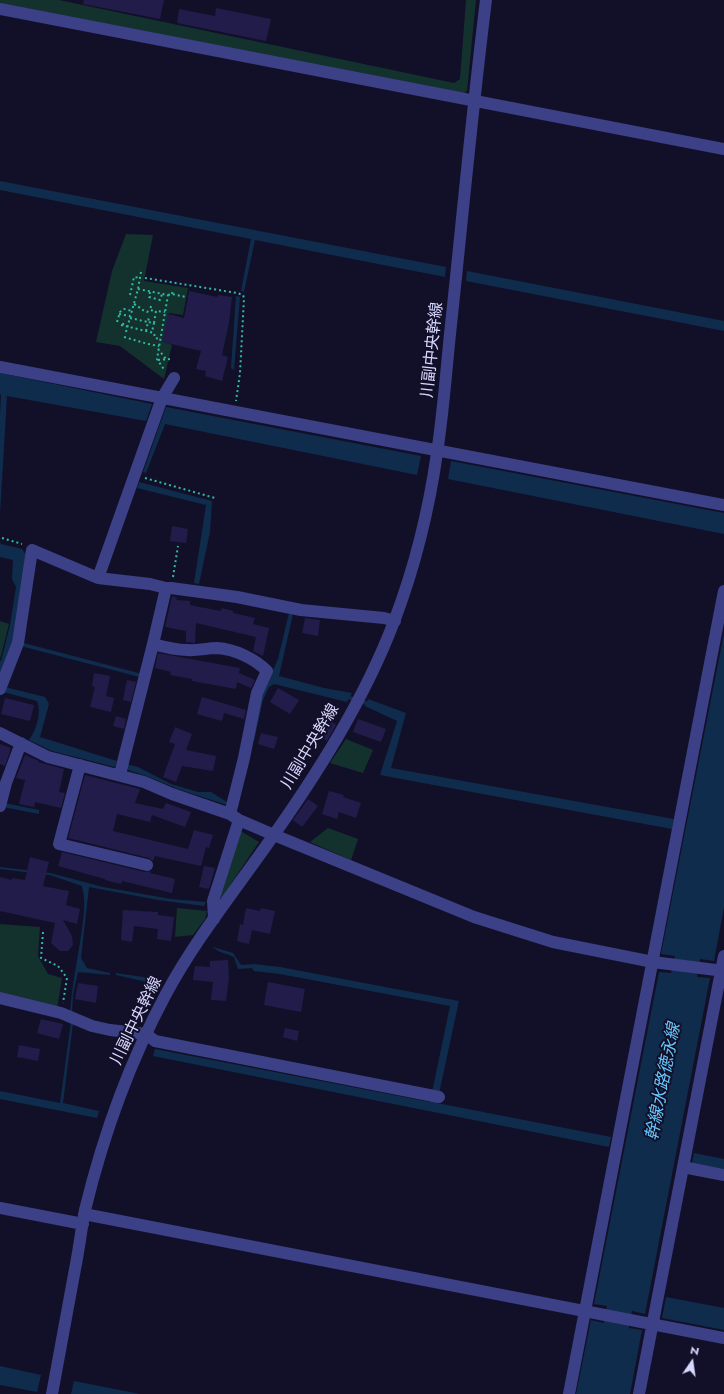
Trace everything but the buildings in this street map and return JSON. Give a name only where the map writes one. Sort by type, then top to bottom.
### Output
[{"type":"street","name":"川副中央幹線","points":[[52,1394],[84,1219],[104,1144],[126,1083],[146,1034],[168,991],[214,919],[274,835],[324,759],[362,692],[378,660],[395,622],[407,586],[432,487],[438,451],[474,100],[486,0]]},
{"type":"street","points":[[0,9],[724,149]]},
{"type":"street","points":[[0,367],[724,505]]},
{"type":"street","points":[[98,578],[162,398],[173,380]]},
{"type":"street","points":[[0,689],[18,643],[32,550],[98,578],[237,597],[301,610],[384,618],[395,622]]},
{"type":"street","points":[[120,774],[168,588]]},
{"type":"street","points":[[570,1394],[724,591]]},
{"type":"street","points":[[153,644],[182,650],[217,648],[230,650],[260,663],[267,671],[257,693],[234,817],[213,901],[214,919]]},
{"type":"street","points":[[0,733],[48,757],[120,774],[144,782],[234,817],[274,835],[474,917],[553,942],[653,962],[723,971]]},
{"type":"street","points":[[0,806],[6,783],[21,743]]},
{"type":"street","points":[[80,765],[59,844],[147,865]]},
{"type":"street","points":[[638,1394],[723,971],[724,956]]},
{"type":"street","points":[[0,998],[61,1013],[92,1026],[110,1030],[146,1034],[155,1041],[434,1096]]},
{"type":"street","points":[[683,1167],[724,1175]]},
{"type":"street","points":[[0,1208],[84,1219],[586,1310],[724,1338]]},
{"type":"path","points":[[126,332],[138,289],[141,272]]},
{"type":"path","points":[[137,293],[131,294],[134,277],[140,278]]},
{"type":"path","points":[[145,278],[243,295],[240,373],[235,412]]},
{"type":"path","points":[[138,289],[186,297]]},
{"type":"path","points":[[172,294],[173,290]]},
{"type":"path","points":[[150,292],[149,297],[160,300],[162,294]]},
{"type":"path","points":[[168,295],[158,349],[158,360],[173,380]]},
{"type":"path","points":[[134,304],[141,310],[148,312],[150,310],[165,312]]},
{"type":"path","points":[[150,310],[151,306]]},
{"type":"path","points":[[117,322],[119,308]]},
{"type":"path","points":[[119,313],[124,309],[132,311]]},
{"type":"path","points":[[152,332],[156,311]]},
{"type":"path","points":[[119,313],[154,323]]},
{"type":"path","points":[[146,331],[149,317]]},
{"type":"path","points":[[124,320],[122,325],[152,332],[156,338],[160,339]]},
{"type":"path","points":[[124,337],[159,346]]},
{"type":"path","points":[[158,349],[166,359]]},
{"type":"path","points":[[158,360],[171,359]]},
{"type":"path","points":[[134,475],[214,498]]},
{"type":"path","points":[[2,538],[22,544],[32,550]]},
{"type":"path","points":[[168,588],[178,546]]},
{"type":"path","points":[[43,932],[41,958],[58,966],[67,978],[61,1013]]},
{"type":"green space","points":[[0,0],[59,0],[454,83],[460,79],[466,0],[476,0],[467,91],[463,94],[0,3]]},
{"type":"green space","points":[[126,234],[153,235],[144,281],[188,288],[183,315],[169,313],[164,342],[172,345],[164,379],[120,346],[96,342],[112,271]]},
{"type":"green space","points":[[0,621],[9,624],[0,659]]},
{"type":"green space","points":[[346,739],[373,750],[363,773],[330,763]]},
{"type":"green space","points":[[328,828],[358,839],[351,860],[310,842]]},
{"type":"green space","points":[[239,830],[259,842],[222,897],[217,897]]},
{"type":"green space","points":[[177,908],[207,911],[205,919],[193,935],[175,937]]},
{"type":"green space","points":[[0,924],[40,927],[38,956],[48,974],[62,978],[57,1009],[0,995]]},
{"type":"water","points":[[0,181],[446,267],[445,277],[255,240],[244,292],[241,291],[251,239],[0,190]]},
{"type":"water","points":[[467,271],[724,321],[724,331],[466,281]]},
{"type":"water","points":[[236,296],[240,297],[234,370],[231,368]]},
{"type":"water","points":[[0,373],[152,404],[146,421],[7,396],[0,514]]},
{"type":"water","points":[[166,407],[421,456],[417,475],[165,424],[146,473],[143,472]]},
{"type":"water","points":[[451,461],[724,513],[724,534],[448,479]]},
{"type":"water","points":[[139,482],[212,501],[210,532],[199,584],[194,583],[206,505],[137,488]]},
{"type":"water","points":[[0,542],[1,544],[22,549],[26,555],[13,642],[0,678],[0,661],[10,625],[16,587],[12,579],[13,560],[0,557]]},
{"type":"water","points":[[289,613],[293,614],[279,676],[324,688],[352,693],[347,702],[274,684],[269,687],[263,700],[254,741],[250,740],[261,697],[278,659]]},
{"type":"water","name":"幹線水路徳永線","points":[[724,633],[724,907],[714,961],[700,959],[697,977],[710,978],[645,1314],[632,1311],[629,1328],[642,1330],[630,1394],[576,1394],[591,1320],[604,1323],[607,1306],[594,1304],[659,972],[671,973],[675,956],[661,954]]},
{"type":"water","points":[[5,687],[45,697],[49,704],[40,737],[117,761],[115,767],[52,751],[29,740],[38,721],[39,710],[37,701],[3,692]]},
{"type":"water","points":[[368,699],[406,713],[391,768],[674,819],[672,829],[380,775],[397,721],[365,706]]},
{"type":"water","points":[[126,764],[138,767],[171,784],[198,792],[211,792],[227,802],[227,805],[178,789],[125,769]]},
{"type":"water","points":[[4,803],[39,810],[39,814],[3,807]]},
{"type":"water","points":[[0,867],[50,873],[103,887],[171,899],[206,902],[204,906],[158,900],[89,887],[81,958],[87,968],[110,973],[110,975],[78,972],[73,995],[72,1014],[70,1013],[72,992],[84,913],[82,886],[50,875],[0,869]]},
{"type":"water","points":[[213,947],[233,953],[241,965],[254,964],[280,967],[459,1001],[437,1103],[611,1137],[609,1147],[153,1056],[155,1049],[430,1102],[450,1006],[280,974],[254,971],[252,968],[238,969],[234,957],[220,952]]},
{"type":"water","points":[[116,973],[163,980],[160,985],[116,975]]},
{"type":"water","points":[[71,1022],[73,1023],[63,1103],[99,1111],[97,1118],[0,1099],[0,1091],[60,1103]]},
{"type":"water","points":[[694,1153],[724,1159],[724,1169],[692,1163]]},
{"type":"water","points":[[666,1297],[724,1308],[724,1330],[662,1318]]},
{"type":"water","points":[[0,1366],[41,1375],[37,1392],[0,1385]]},
{"type":"water","points":[[74,1381],[140,1394],[71,1394]]},
{"type":"waterway","points":[[24,645],[139,675]]},
{"type":"waterway","points":[[350,698],[366,703]]}]
